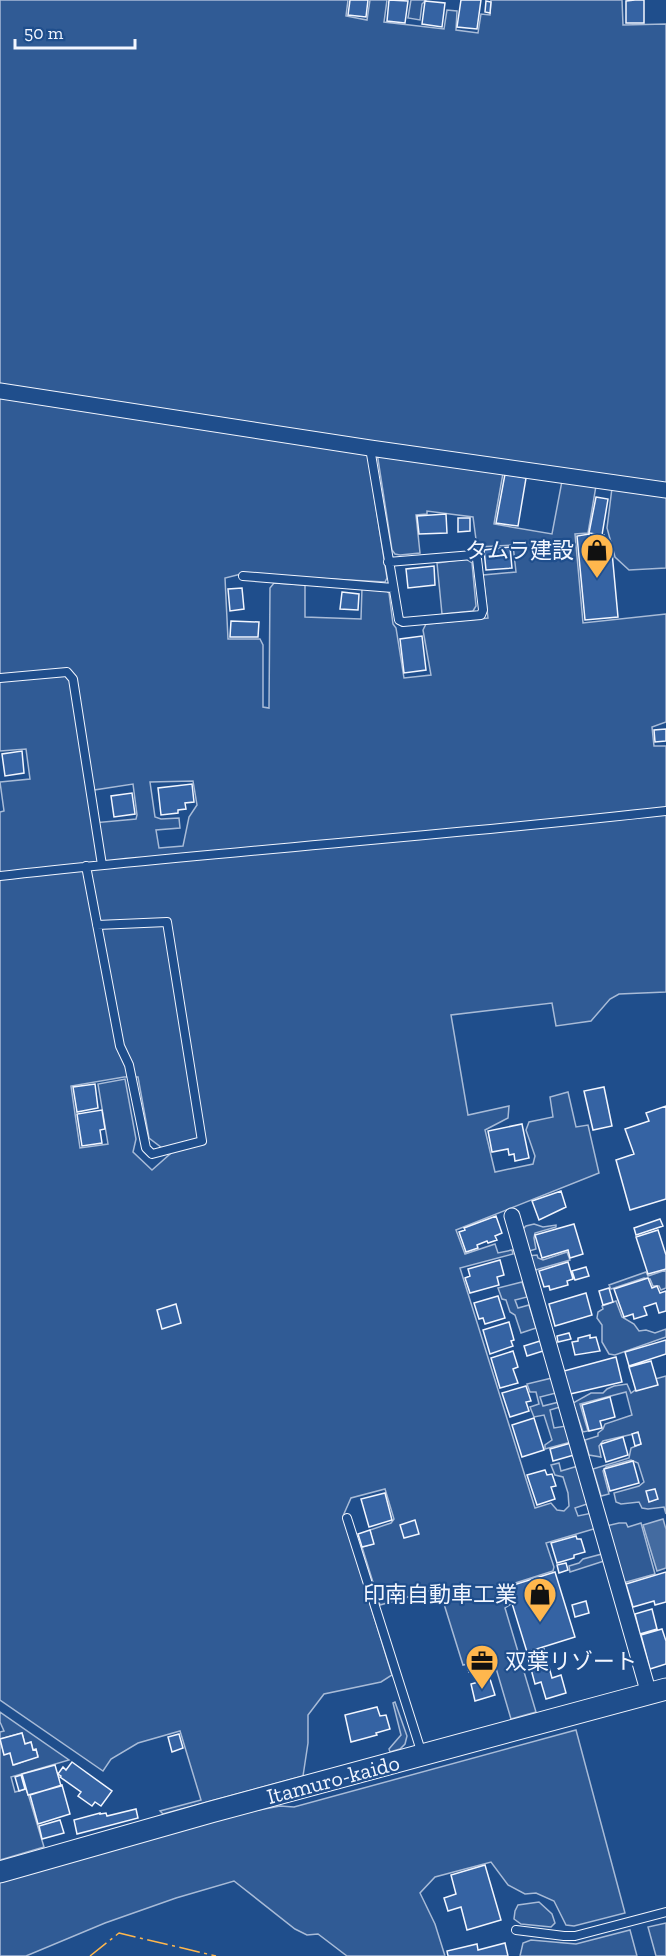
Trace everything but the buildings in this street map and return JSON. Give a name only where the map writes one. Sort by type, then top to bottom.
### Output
[{"type":"main road","name":"Itamuro-kaido","points":[[0,1872],[211,1812],[657,1691]]},
{"type":"street","points":[[0,391],[370,448],[666,490]]},
{"type":"street","points":[[512,1216],[657,1691]]},
{"type":"lane","points":[[370,448],[388,562],[399,620],[403,622],[481,615],[483,610],[477,559],[473,555],[388,562]]},
{"type":"lane","points":[[243,576],[393,588]]},
{"type":"lane","points":[[0,678],[67,672],[73,679],[102,865]]},
{"type":"lane","points":[[0,876],[86,866],[553,824],[666,811]]},
{"type":"lane","points":[[86,866],[97,926],[120,1046],[129,1065],[146,1148],[152,1154],[202,1141],[167,922],[97,926]]},
{"type":"lane","points":[[347,1518],[422,1755]]},
{"type":"lane","points":[[516,1930],[575,1936],[666,1912]]},
{"type":"shaded area","points":[[0,0],[348,0],[346,16],[367,20],[370,0],[387,0],[384,22],[444,29],[447,10],[457,11],[456,30],[478,33],[481,14],[490,15],[491,0],[622,0],[623,25],[666,24],[666,568],[629,570],[615,557],[607,528],[613,480],[503,473],[494,524],[552,534],[562,481],[596,486],[588,533],[575,534],[583,623],[666,614],[666,722],[652,727],[654,746],[666,746],[666,992],[619,994],[610,999],[591,1021],[556,1026],[552,1003],[451,1015],[468,1115],[509,1106],[508,1118],[485,1130],[495,1172],[533,1164],[535,1156],[526,1130],[529,1122],[553,1117],[550,1097],[568,1092],[576,1127],[588,1125],[599,1173],[456,1230],[465,1254],[495,1244],[498,1253],[512,1250],[513,1254],[460,1268],[535,1508],[551,1503],[557,1510],[564,1511],[569,1506],[568,1493],[563,1477],[555,1475],[551,1465],[559,1463],[561,1471],[578,1466],[590,1503],[575,1508],[578,1516],[592,1513],[597,1528],[546,1543],[554,1567],[553,1571],[506,1586],[511,1604],[505,1608],[536,1712],[511,1719],[493,1658],[463,1665],[439,1588],[380,1605],[362,1547],[373,1544],[370,1530],[391,1523],[394,1519],[385,1489],[351,1498],[343,1516],[392,1675],[381,1682],[324,1694],[308,1715],[308,1743],[303,1776],[163,1814],[160,1811],[201,1800],[180,1731],[138,1743],[111,1759],[103,1771],[0,1700],[0,812],[4,811],[0,782],[30,779],[26,749],[0,751]],"holes":[[[376,446],[392,550],[395,554],[420,553],[416,515],[427,514],[427,511],[473,517],[477,547],[513,545],[516,572],[483,575],[488,618],[426,624],[423,630],[431,675],[404,678],[389,593],[384,589],[362,588],[361,619],[305,617],[305,585],[274,583],[270,588],[269,708],[263,707],[263,645],[260,639],[228,639],[225,578],[241,574],[385,582],[387,578],[366,451]],[[193,781],[197,805],[189,817],[183,846],[159,848],[156,830],[180,828],[179,818],[155,817],[150,782]],[[133,784],[136,819],[93,823],[88,791]],[[124,1077],[138,1077],[149,1138],[170,1154],[152,1170],[133,1152],[136,1139],[125,1079],[98,1084],[108,1144],[80,1148],[71,1086]]]},
{"type":"shaded area","points":[[411,0],[426,0],[422,4],[420,20],[408,18]]},
{"type":"shaded area","points":[[466,559],[472,563],[476,606],[473,611],[442,614],[437,563]]},
{"type":"shaded area","points":[[534,1224],[543,1227],[556,1225],[556,1227],[535,1233],[536,1249],[526,1252],[520,1232],[526,1226]]},
{"type":"shaded area","points":[[567,1252],[570,1260],[532,1271],[528,1256],[537,1255],[543,1260]]},
{"type":"shaded area","points":[[666,1270],[666,1288],[661,1290],[659,1286],[653,1286],[650,1279],[644,1278],[611,1289],[609,1285],[646,1272],[648,1276]]},
{"type":"shaded area","points":[[522,1282],[527,1297],[515,1300],[518,1308],[529,1305],[536,1328],[521,1333],[515,1315],[510,1312],[498,1288]]},
{"type":"shaded area","points":[[616,1301],[622,1317],[634,1324],[639,1331],[646,1330],[655,1333],[666,1329],[666,1337],[615,1355],[609,1354],[602,1342],[602,1325],[597,1318],[598,1312],[603,1309],[602,1306]]},
{"type":"shaded area","points":[[666,1376],[666,1514],[664,1507],[648,1509],[642,1508],[639,1502],[621,1504],[616,1502],[614,1493],[639,1486],[644,1482],[638,1463],[631,1460],[606,1467],[603,1471],[609,1494],[601,1496],[593,1469],[629,1458],[631,1448],[641,1444],[638,1433],[603,1441],[599,1446],[601,1457],[589,1455],[585,1440],[598,1436],[605,1424],[632,1415],[626,1392],[580,1404],[588,1431],[583,1432],[573,1403],[591,1393],[603,1393],[614,1386],[627,1384],[631,1393],[648,1381]]},
{"type":"shaded area","points":[[552,1378],[556,1393],[540,1397],[543,1406],[559,1402],[560,1407],[550,1410],[554,1428],[566,1426],[571,1442],[545,1449],[545,1445],[552,1440],[544,1415],[534,1417],[530,1407],[539,1404],[536,1392],[530,1392],[527,1384]]},
{"type":"shaded area","points":[[663,1519],[666,1529],[666,1568],[657,1571],[643,1525]]},
{"type":"shaded area","points":[[626,1523],[628,1527],[641,1523],[655,1574],[623,1583],[606,1526]]},
{"type":"shaded area","points":[[602,1554],[604,1561],[570,1572],[569,1566]]},
{"type":"shaded area","points":[[395,1702],[407,1736],[405,1744],[400,1749],[390,1752],[389,1749],[401,1735],[393,1703]]},
{"type":"shaded area","points":[[0,1712],[69,1760],[11,1777],[15,1792],[26,1789],[44,1847],[0,1860],[0,1739],[0,1732],[4,1731],[0,1722]],"holes":[[[22,1733],[25,1744],[31,1742],[38,1756],[14,1765],[10,1753],[4,1754],[0,1739]]]},
{"type":"shaded area","points":[[576,1730],[625,1913],[574,1926],[566,1925],[554,1901],[536,1893],[525,1894],[508,1885],[491,1862],[435,1877],[420,1893],[435,1924],[445,1956],[347,1956],[318,1934],[307,1935],[295,1929],[234,1881],[105,1923],[26,1956],[0,1956],[0,1881],[213,1819],[280,1806],[294,1807]]},
{"type":"shaded area","points":[[539,1902],[552,1914],[555,1923],[551,1927],[521,1924],[514,1919],[518,1905]]},
{"type":"shaded area","points":[[666,1923],[666,1956],[656,1956],[648,1927]]},
{"type":"shaded area","points":[[630,1930],[637,1956],[520,1956],[523,1943],[531,1940],[576,1944]]},
{"type":"power","points":[[90,1956],[119,1933],[216,1956]]},
{"type":"place","name":"タムラ建設","points":[[597,579]]},
{"type":"place","name":"印南自動車工業","points":[[540,1623]]},
{"type":"place","name":"双葉リゾート","points":[[482,1690]]}]
